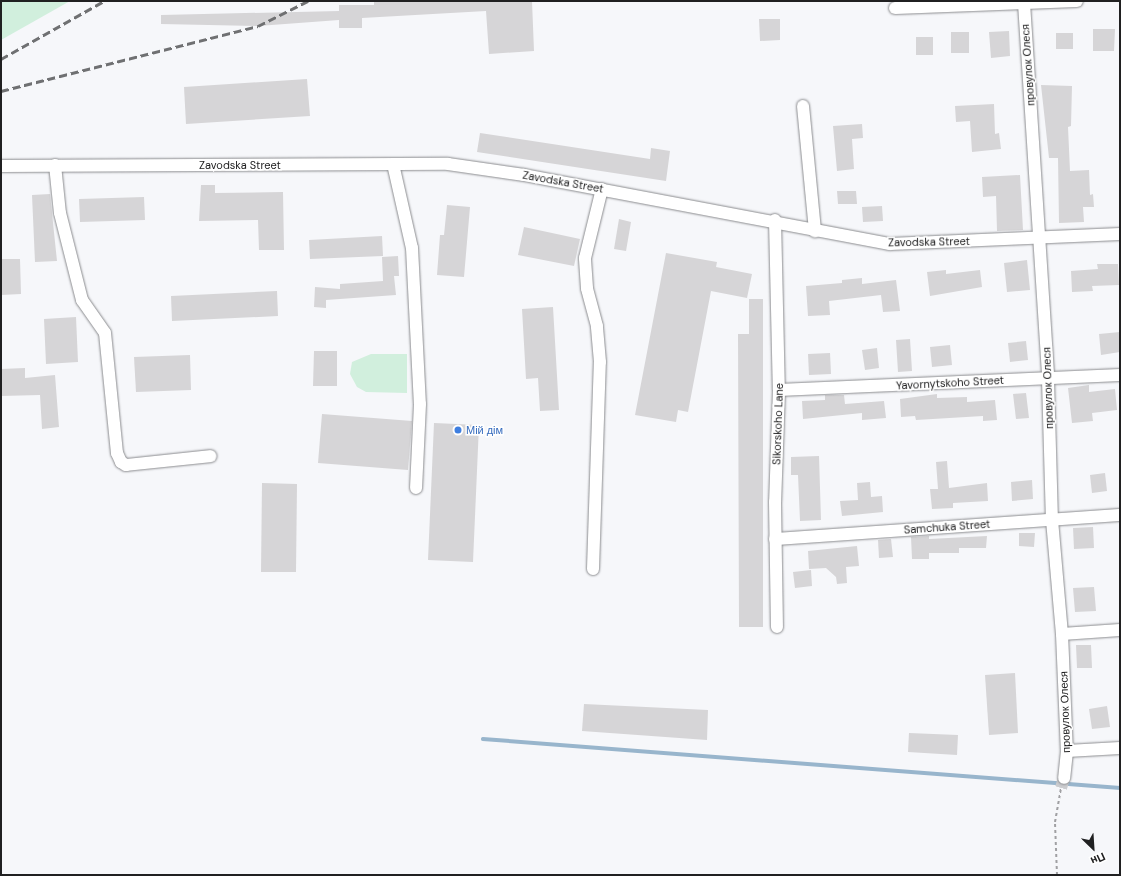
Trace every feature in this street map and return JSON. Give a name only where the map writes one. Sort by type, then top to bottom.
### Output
[{"type":"street","points":[[895,8],[1077,1]]},
{"type":"street","name":"провулок Олеся","points":[[1024,3],[1048,378],[1052,520],[1062,634],[1067,751],[1063,780]]},
{"type":"street","points":[[803,106],[815,231]]},
{"type":"street","points":[[393,164],[412,248],[420,404],[416,488]]},
{"type":"street","name":"Zavodska Street","points":[[1,166],[448,164],[602,189],[775,220],[815,231],[890,244],[1040,239],[1120,234]]},
{"type":"street","points":[[55,165],[60,213],[82,300],[105,333],[117,453],[121,462],[126,465],[210,456]]},
{"type":"street","points":[[593,569],[600,362],[597,326],[587,288],[585,258],[602,189]]},
{"type":"street","name":"Sikorskoho Lane","points":[[775,220],[779,390],[775,539],[777,627]]},
{"type":"street","name":"Yavornytskoho Street","points":[[779,390],[1120,375]]},
{"type":"street","name":"Samchuka Street","points":[[775,539],[1120,514]]},
{"type":"street","points":[[1062,634],[1120,630]]},
{"type":"street","points":[[1067,751],[1120,748]]},
{"type":"path","points":[[1057,875],[1055,822],[1063,780]]},
{"type":"green space","points":[[1,1],[70,1],[1,40]]},
{"type":"green space","points":[[371,354],[407,354],[407,393],[366,392],[357,387],[350,374],[352,362]]},
{"type":"building","points":[[374,1],[532,1],[534,51],[489,54],[486,11],[362,18],[362,28],[339,28],[339,20],[258,26],[161,24],[161,15],[339,11],[339,5],[374,5]]},
{"type":"building","points":[[759,19],[780,19],[780,40],[760,41]]},
{"type":"building","points":[[1093,29],[1115,29],[1114,51],[1093,51]]},
{"type":"building","points":[[1009,31],[1010,56],[991,58],[989,32]]},
{"type":"building","points":[[951,32],[969,32],[969,53],[951,53]]},
{"type":"building","points":[[1056,33],[1073,33],[1073,49],[1056,49]]},
{"type":"building","points":[[916,37],[933,37],[933,55],[916,55]]},
{"type":"building","points":[[307,79],[310,116],[186,124],[184,87]]},
{"type":"building","points":[[1041,85],[1072,86],[1071,126],[1068,127],[1070,171],[1089,170],[1090,195],[1093,194],[1094,207],[1083,207],[1084,222],[1059,223],[1058,158],[1049,158]]},
{"type":"building","points":[[994,104],[995,134],[999,133],[1001,149],[972,152],[970,121],[956,122],[955,106]]},
{"type":"building","points":[[862,124],[863,138],[852,139],[854,169],[837,171],[833,126]]},
{"type":"building","points":[[480,133],[650,159],[651,148],[670,151],[666,181],[477,152]]},
{"type":"building","points":[[1020,175],[1023,230],[997,231],[996,196],[983,197],[982,177]]},
{"type":"building","points":[[201,185],[215,185],[215,193],[283,192],[284,250],[259,250],[258,220],[199,221]]},
{"type":"building","points":[[837,191],[856,191],[857,204],[838,204]]},
{"type":"building","points":[[50,194],[57,261],[35,262],[32,195]]},
{"type":"building","points":[[144,197],[145,220],[80,222],[79,199]]},
{"type":"building","points":[[447,205],[470,207],[464,277],[437,275],[440,235],[444,235]]},
{"type":"building","points":[[882,206],[883,221],[863,222],[862,207]]},
{"type":"building","points":[[619,219],[631,222],[626,251],[614,249]]},
{"type":"building","points":[[524,227],[580,239],[574,266],[518,255]]},
{"type":"building","points":[[382,236],[383,256],[310,259],[309,240]]},
{"type":"building","points":[[666,253],[717,262],[716,267],[752,274],[747,298],[711,291],[688,412],[678,410],[676,422],[635,415]]},
{"type":"building","points":[[398,256],[399,276],[394,276],[396,295],[326,300],[326,308],[314,307],[315,287],[340,289],[340,284],[383,281],[382,257]]},
{"type":"building","points":[[1,259],[20,259],[21,294],[1,295]]},
{"type":"building","points":[[1027,260],[1030,290],[1007,292],[1004,263]]},
{"type":"building","points":[[1097,264],[1118,264],[1119,285],[1092,286],[1093,291],[1072,292],[1071,271],[1098,269]]},
{"type":"building","points":[[946,270],[946,274],[980,270],[982,287],[930,296],[927,272]]},
{"type":"building","points":[[862,278],[862,284],[896,280],[900,311],[883,312],[881,295],[829,301],[830,315],[808,316],[806,286],[842,283],[842,280]]},
{"type":"building","points":[[277,291],[278,316],[172,321],[171,296]]},
{"type":"building","points":[[749,299],[763,299],[763,627],[739,627],[738,334],[749,334]]},
{"type":"building","points":[[553,307],[559,410],[540,411],[538,378],[526,379],[522,309]]},
{"type":"building","points":[[76,317],[78,362],[46,364],[44,319]]},
{"type":"building","points":[[1120,332],[1120,352],[1101,355],[1099,334]]},
{"type":"building","points":[[910,339],[912,371],[898,372],[896,340]]},
{"type":"building","points":[[1026,341],[1028,360],[1010,362],[1008,343]]},
{"type":"building","points":[[950,345],[952,365],[932,367],[930,347]]},
{"type":"building","points":[[877,348],[879,368],[865,370],[862,350]]},
{"type":"building","points":[[314,351],[337,351],[337,386],[313,386]]},
{"type":"building","points":[[830,353],[831,374],[809,375],[808,354]]},
{"type":"building","points":[[190,355],[191,390],[136,392],[134,357]]},
{"type":"building","points":[[25,368],[25,378],[55,375],[59,427],[42,429],[40,395],[1,396],[1,369]]},
{"type":"building","points":[[1089,385],[1089,392],[1115,389],[1117,410],[1092,413],[1093,421],[1072,423],[1068,388]]},
{"type":"building","points":[[1026,393],[1029,418],[1016,419],[1013,394]]},
{"type":"building","points":[[937,394],[937,398],[967,397],[967,402],[995,400],[997,420],[983,421],[983,416],[916,420],[915,416],[901,417],[900,399]]},
{"type":"building","points":[[825,395],[844,395],[845,404],[884,401],[886,418],[862,420],[862,413],[803,419],[802,401],[825,400]]},
{"type":"building","points":[[322,414],[412,421],[408,470],[318,463]]},
{"type":"building","points":[[434,423],[479,425],[473,562],[428,560]]},
{"type":"building","points":[[819,456],[821,520],[800,521],[798,475],[791,475],[791,457]]},
{"type":"building","points":[[947,461],[949,488],[987,483],[988,501],[953,503],[953,508],[932,509],[930,489],[938,489],[936,462]]},
{"type":"building","points":[[1105,473],[1107,491],[1092,493],[1090,475]]},
{"type":"building","points":[[1032,480],[1033,499],[1012,501],[1011,482]]},
{"type":"building","points":[[870,482],[871,497],[882,496],[883,512],[842,516],[840,501],[858,500],[857,483]]},
{"type":"building","points":[[262,483],[297,484],[296,572],[261,572]]},
{"type":"building","points":[[1093,527],[1094,548],[1074,549],[1073,528]]},
{"type":"building","points":[[1019,533],[1035,533],[1034,547],[1019,546]]},
{"type":"building","points":[[929,536],[929,539],[987,536],[986,548],[959,548],[959,553],[929,553],[929,559],[912,559],[911,537]]},
{"type":"building","points":[[891,539],[893,557],[879,558],[878,540]]},
{"type":"building","points":[[857,546],[859,566],[846,567],[847,583],[837,584],[836,577],[826,568],[809,569],[808,551]]},
{"type":"building","points":[[811,570],[812,586],[795,588],[793,572]]},
{"type":"building","points":[[1094,587],[1096,611],[1075,612],[1073,588]]},
{"type":"building","points":[[1076,645],[1091,645],[1092,668],[1077,668]]},
{"type":"building","points":[[1015,673],[1018,733],[989,735],[985,675]]},
{"type":"building","points":[[584,704],[708,710],[707,740],[582,731]]},
{"type":"building","points":[[1107,706],[1110,727],[1092,729],[1089,709]]},
{"type":"building","points":[[909,733],[958,735],[957,755],[908,752]]},
{"type":"waterway","points":[[483,739],[1120,788]]},
{"type":"tunnel","points":[[1061,788],[1064,778]]},
{"type":"railway","points":[[1,59],[104,1]]},
{"type":"railway","points":[[1,91],[258,26],[308,1]]},
{"type":"place","name":"Мій дім","points":[[458,430]]}]
